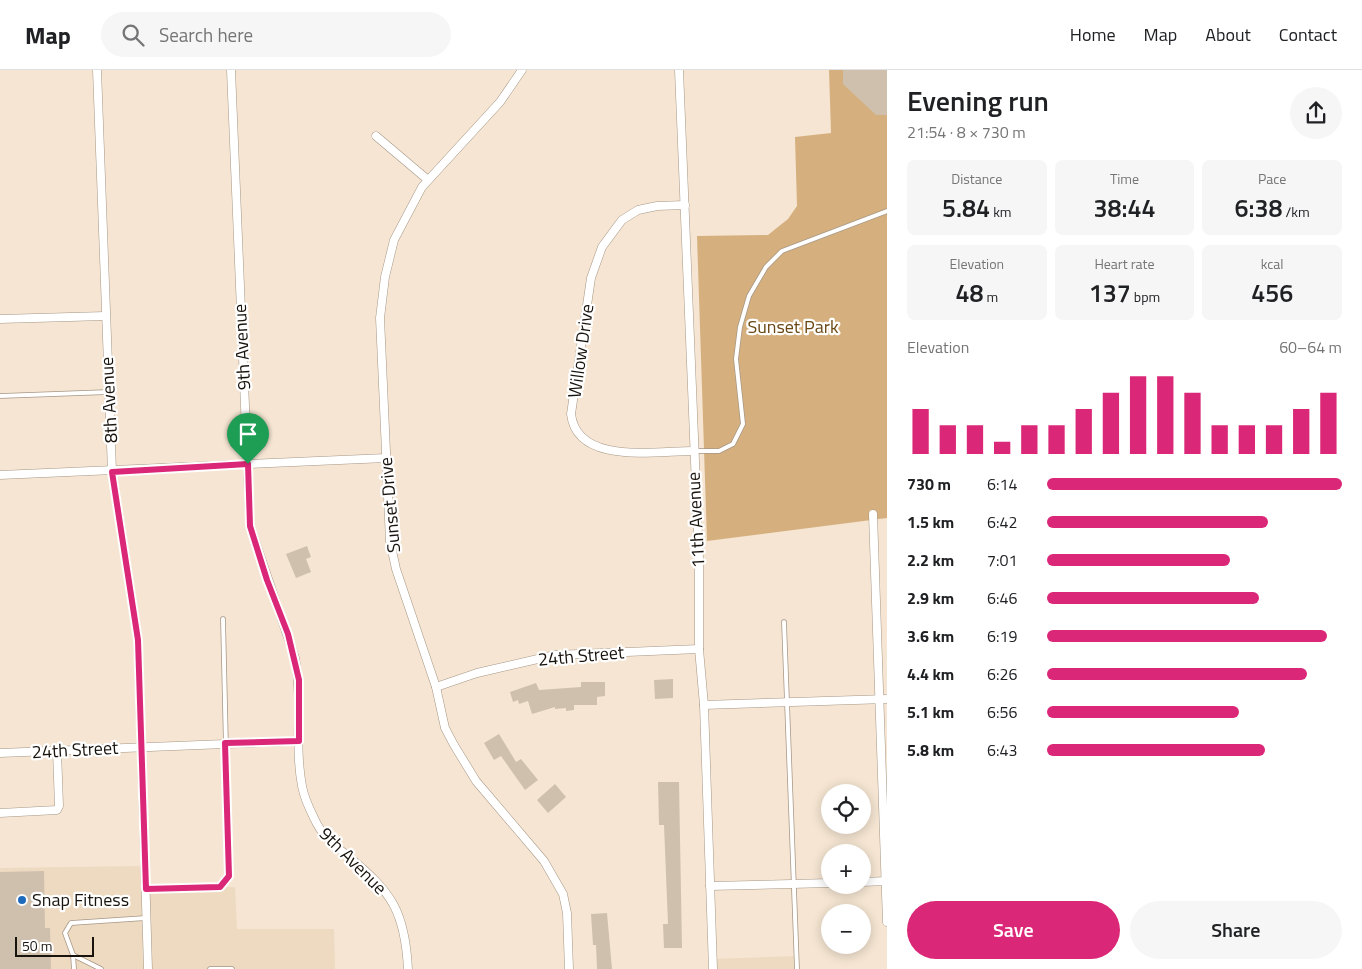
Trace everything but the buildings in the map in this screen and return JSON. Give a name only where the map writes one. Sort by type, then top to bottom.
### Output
[{"type":"street","name":"8th Avenue","points":[[97,70],[112,472],[138,640],[148,969]]},
{"type":"street","name":"9th Avenue","points":[[231,70],[250,526],[267,580],[288,634],[299,680],[299,741],[302,787],[315,821],[336,849],[376,881],[392,901],[406,934],[408,969]]},
{"type":"street","name":"Sunset Drive","points":[[522,70],[500,102],[428,180],[407,212],[394,240],[385,277],[380,318],[390,541],[396,569],[436,687],[446,728],[454,745],[476,781],[544,861],[563,894],[567,913],[570,969]]},
{"type":"street","name":"11th Avenue","points":[[679,70],[693,451],[699,559],[699,649],[704,705],[713,969]]},
{"type":"street","points":[[376,136],[428,180]]},
{"type":"street","name":"Willow Drive","points":[[685,205],[656,206],[638,210],[622,220],[602,247],[591,278],[571,414],[576,431],[581,438],[606,451],[693,451]]},
{"type":"street","points":[[0,319],[105,316]]},
{"type":"street","points":[[0,475],[112,472],[386,458]]},
{"type":"street","points":[[873,514],[884,699],[887,922]]},
{"type":"street","name":"24th Street","points":[[436,687],[477,673],[555,655],[699,649]]},
{"type":"street","points":[[704,705],[884,699]]},
{"type":"street","name":"24th Street","points":[[0,752],[299,741]]},
{"type":"street","points":[[0,813],[57,810],[59,806],[57,751]]},
{"type":"street","points":[[871,882],[886,881]]},
{"type":"street","points":[[710,886],[821,882]]},
{"type":"lane","points":[[693,451],[719,451],[732,444],[743,424],[736,359],[740,327],[749,296],[766,267],[782,251],[887,211]]},
{"type":"lane","points":[[0,396],[109,392]]},
{"type":"lane","points":[[146,889],[220,887],[229,876],[224,619]]},
{"type":"lane","points":[[784,622],[797,969]]},
{"type":"lane","points":[[74,969],[73,955],[65,933],[71,923],[146,918]]},
{"type":"lane","points":[[73,955],[101,969]]},
{"type":"lane","points":[[210,969],[232,969]]},
{"type":"shaded area","points":[[146,866],[146,889],[235,887],[237,929],[334,929],[335,969],[0,969],[0,868]]},
{"type":"shaded area","points":[[797,956],[798,969],[713,969],[713,959]]},
{"type":"green space","name":"Sunset Park","points":[[829,70],[887,70],[887,518],[707,541],[697,236],[768,235],[788,219],[797,206],[795,137],[831,133]]},
{"type":"place","name":"Snap Fitness","points":[[22,900]]},
{"type":"route","points":[[248,464],[250,526],[295,658],[299,680],[299,741],[225,743],[229,876],[220,887],[146,889],[138,640],[112,472],[248,464]]}]
